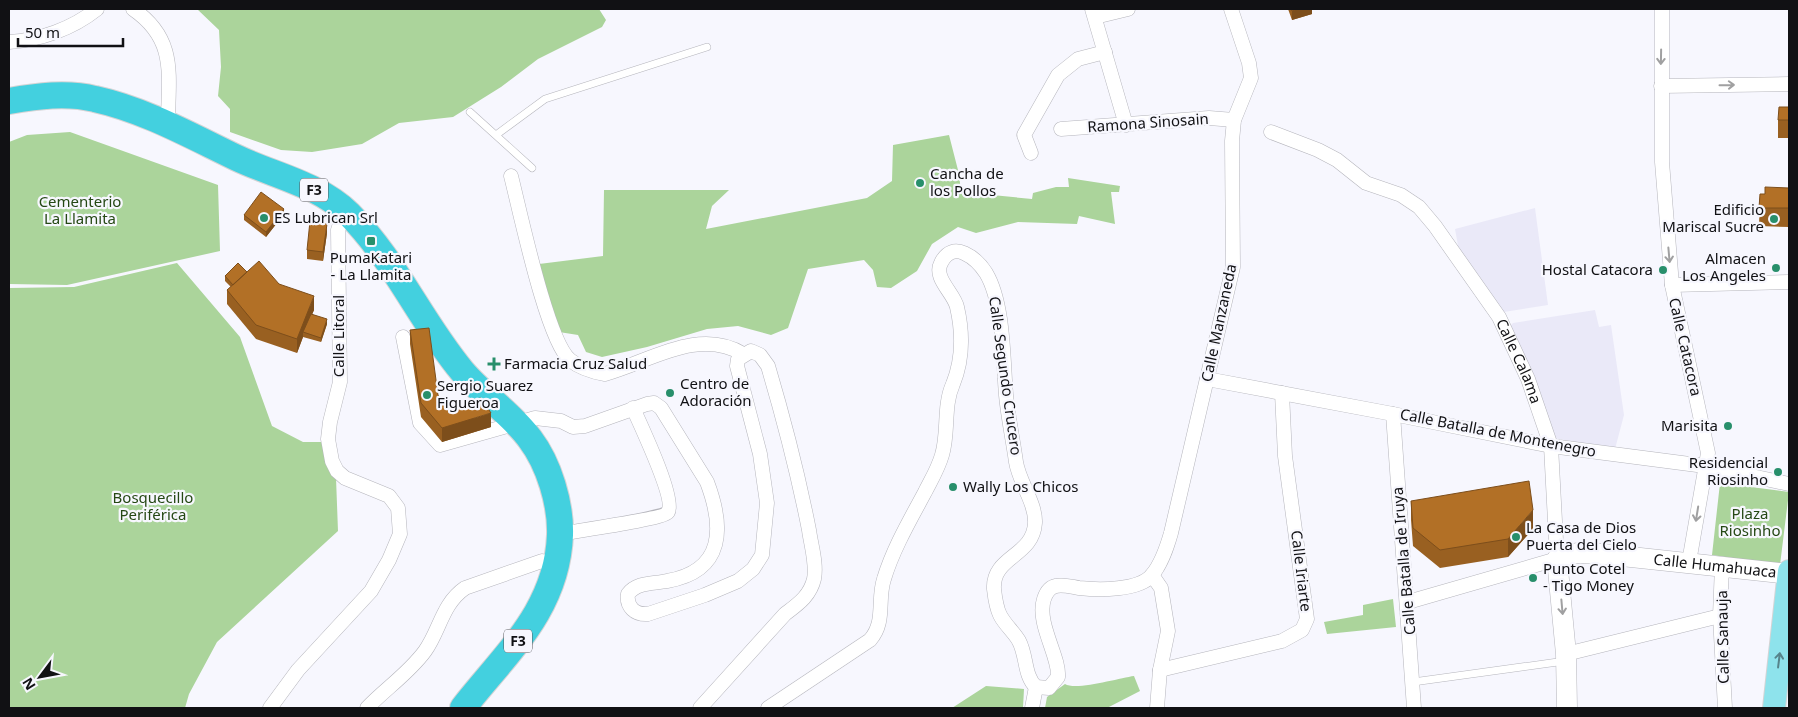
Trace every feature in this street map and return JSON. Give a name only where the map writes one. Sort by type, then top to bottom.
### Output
[{"type":"highway","name":"F3","points":[[9,101],[56,95],[93,98],[121,106],[168,125],[239,159],[310,188],[349,214],[388,264],[461,369],[482,393],[517,424],[531,440],[553,487],[560,534],[556,564],[547,595],[538,614],[463,708]]},
{"type":"main road","name":"Calle Humahuaca","points":[[1557,559],[1577,553],[1689,562],[1789,573]]},
{"type":"main road","name":"Calle Calama","points":[[1557,559],[1566,658],[1566,708]]},
{"type":"main road","points":[[1777,698],[1789,573]]},
{"type":"street","points":[[9,42],[30,41],[53,34],[98,9]]},
{"type":"street","points":[[133,9],[147,18],[159,32],[166,48],[168,125]]},
{"type":"street","points":[[1126,125],[1093,13],[1128,9]]},
{"type":"street","name":"Calle Manzaneda","points":[[1152,575],[1166,551],[1171,533],[1233,267],[1232,141],[1234,120],[1251,78],[1249,62],[1231,9]]},
{"type":"street","name":"Calle Catacora","points":[[1662,9],[1662,162],[1672,285],[1708,453],[1689,562]]},
{"type":"street","points":[[1031,152],[1024,135],[1058,75],[1078,59],[1105,52]]},
{"type":"street","points":[[1661,86],[1789,84]]},
{"type":"street","name":"Ramona Sinosain","points":[[1061,129],[1209,118],[1234,120]]},
{"type":"street","name":"Calle Calama","points":[[1271,132],[1318,150],[1337,160],[1366,183],[1401,195],[1419,207],[1440,232],[1499,318],[1528,379],[1551,446],[1557,559]]},
{"type":"street","points":[[511,176],[545,310],[563,351],[570,360],[595,372],[605,374],[682,347],[707,344],[731,347],[743,354]]},
{"type":"street","name":"Calle Litoral","points":[[270,708],[298,670],[370,591],[389,560],[400,534],[398,508],[389,496],[345,478],[336,471],[328,439],[330,422],[340,382],[338,230],[341,221],[349,214]]},
{"type":"street","name":"Calle Segundo Crucero","points":[[768,708],[870,640],[878,629],[881,589],[885,576],[904,532],[938,470],[943,453],[948,394],[955,379],[962,348],[962,331],[957,305],[941,278],[939,270],[944,258],[955,252],[970,254],[978,262],[987,274],[994,292],[1002,338],[1006,396],[1016,465],[1035,523],[1029,542],[998,568],[994,577],[995,601],[1001,616],[1024,652],[1029,678],[1036,687]]},
{"type":"street","points":[[1672,285],[1789,282]]},
{"type":"street","points":[[403,338],[420,423],[440,445],[535,418],[561,421],[573,427],[585,426],[633,408],[654,403],[661,408],[706,482],[711,494],[718,530],[714,552],[704,565],[678,579],[642,584],[628,594],[628,604],[634,611],[648,614],[705,596],[738,581],[753,569],[762,555],[767,503],[760,454],[737,366],[738,359],[743,354],[751,351],[760,355],[768,366],[798,469],[812,548],[814,578],[810,590],[801,602],[785,614],[700,708]]},
{"type":"street","name":"Calle Batalla de Montenegro","points":[[1206,379],[1551,446],[1705,466],[1789,484]]},
{"type":"street","name":"Calle Iriarte","points":[[1160,670],[1282,641],[1302,630],[1307,619],[1285,456],[1282,393]]},
{"type":"street","points":[[560,534],[599,526],[653,520],[665,516],[669,512],[670,506],[666,488],[648,440],[633,408]]},
{"type":"street","name":"Calle Batalla de Iruya","points":[[1393,414],[1408,602],[1414,708]]},
{"type":"street","name":"Calle Humahuaca","points":[[1408,602],[1557,559]]},
{"type":"street","points":[[368,708],[425,651],[448,604],[455,594],[465,588],[542,561],[556,564]]},
{"type":"street","name":"Calle Sanauja","points":[[1722,566],[1720,616],[1725,708]]},
{"type":"street","points":[[1032,708],[1036,687],[1050,688],[1058,677],[1044,618],[1043,602],[1049,590],[1059,585],[1114,589],[1135,584],[1152,575],[1161,588],[1168,631],[1160,670],[1158,708]]},
{"type":"street","points":[[1566,658],[1720,616]]},
{"type":"lane","points":[[496,135],[545,99],[707,47]]},
{"type":"lane","points":[[470,112],[532,168]]},
{"type":"lane","points":[[1413,682],[1566,658]]},
{"type":"shaded area","points":[[1535,208],[1548,305],[1504,312],[1459,251],[1455,229]]},
{"type":"shaded area","points":[[1595,310],[1599,327],[1611,325],[1624,415],[1615,449],[1553,438],[1510,326],[1513,323]]},
{"type":"green space","points":[[197,9],[599,9],[606,20],[602,27],[538,59],[501,87],[453,117],[399,123],[362,144],[312,152],[281,150],[230,132],[230,109],[218,96],[221,67],[219,30]]},
{"type":"green space","name":"Cementerio La Llamita","points":[[70,132],[218,185],[220,251],[67,285],[9,284],[9,142],[27,135]]},
{"type":"green space","points":[[949,135],[959,174],[961,192],[1032,199],[1033,193],[1056,187],[1069,187],[1068,178],[1120,186],[1119,192],[1111,192],[1115,224],[1079,216],[1077,224],[1018,222],[976,233],[958,227],[932,244],[917,271],[891,288],[877,287],[873,270],[864,260],[808,269],[788,328],[771,335],[738,326],[707,329],[647,347],[602,357],[586,352],[578,335],[559,332],[539,264],[603,256],[604,190],[729,190],[712,206],[706,229],[867,198],[892,181],[893,145]]},
{"type":"green space","name":"Bosquecillo Periférica","points":[[177,263],[240,337],[272,426],[303,442],[330,442],[336,478],[338,531],[217,642],[189,694],[185,708],[9,708],[9,288],[74,287]]},
{"type":"green space","name":"Plaza Riosinho","points":[[1720,483],[1789,492],[1780,565],[1712,555]]},
{"type":"green space","points":[[1393,599],[1396,627],[1327,634],[1324,622],[1363,615],[1363,605]]},
{"type":"green space","points":[[1134,676],[1140,691],[1107,708],[1045,708],[1047,697],[1065,684],[1071,686],[1088,685]]},
{"type":"green space","points":[[986,686],[1024,689],[1023,708],[952,708]]},
{"type":"building","points":[[1779,107],[1789,107],[1789,120],[1778,120]]},
{"type":"building","points":[[1765,187],[1789,188],[1789,208],[1759,208],[1760,194],[1765,194]]},
{"type":"building","points":[[261,192],[284,209],[266,232],[244,215]]},
{"type":"building","points":[[310,221],[327,224],[323,252],[307,250]]},
{"type":"building","points":[[259,261],[279,284],[314,296],[297,339],[256,325],[227,290]]},
{"type":"building","points":[[238,263],[247,272],[233,285],[225,276]]},
{"type":"building","points":[[311,314],[327,319],[321,338],[303,332]]},
{"type":"building","points":[[429,328],[438,395],[448,405],[481,398],[491,413],[442,428],[421,403],[410,330]]},
{"type":"building","points":[[1529,481],[1533,510],[1508,539],[1440,550],[1413,528],[1411,501]]},
{"type":"place","name":"Cancha de los Pollos","points":[[920,183]]},
{"type":"place","name":"ES Lubrican Srl","points":[[264,218]]},
{"type":"place","name":"Edificio Mariscal Sucre","points":[[1774,219]]},
{"type":"place","name":"PumaKatari - La Llamita","points":[[371,241]]},
{"type":"place","name":"Almacen Los Angeles","points":[[1776,268]]},
{"type":"place","name":"Hostal Catacora","points":[[1663,270]]},
{"type":"place","name":"Farmacia Cruz Salud","points":[[494,364]]},
{"type":"place","name":"Centro de Adoración","points":[[670,393]]},
{"type":"place","name":"Sergio Suarez Figueroa","points":[[427,395]]},
{"type":"place","name":"Marisita","points":[[1728,426]]},
{"type":"place","name":"Residencial Riosinho","points":[[1778,472]]},
{"type":"place","name":"Wally Los Chicos","points":[[953,487]]},
{"type":"place","name":"La Casa de Dios Puerta del Cielo","points":[[1516,537]]},
{"type":"place","name":"Punto Cotel - Tigo Money","points":[[1533,578]]}]
